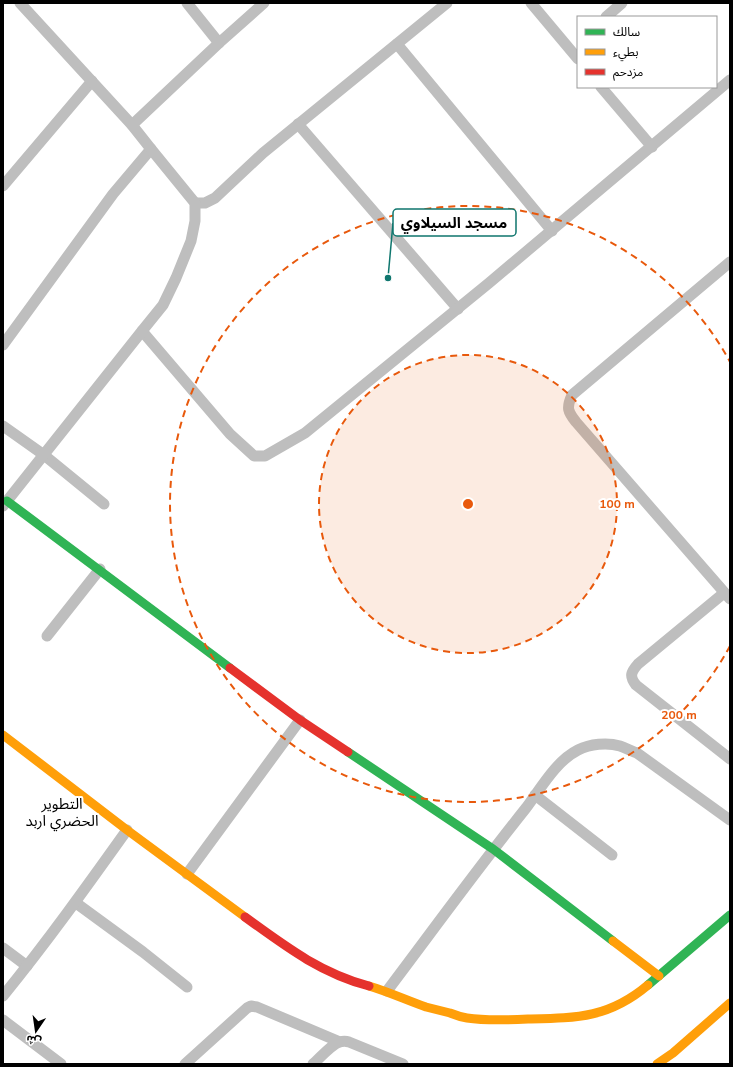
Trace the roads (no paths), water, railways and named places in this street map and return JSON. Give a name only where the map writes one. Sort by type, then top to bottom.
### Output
[{"type":"street","points":[[20,3],[132,125],[195,203],[195,221],[190,241],[176,278],[163,305],[5,503],[100,569],[300,720],[493,849],[660,976]]},
{"type":"street","points":[[187,3],[219,42]]},
{"type":"street","points":[[132,125],[219,42],[264,3]]},
{"type":"street","points":[[195,203],[205,203],[215,198],[263,153],[447,3]]},
{"type":"street","points":[[531,3],[574,46],[577,56]]},
{"type":"street","points":[[607,16],[622,3]]},
{"type":"street","points":[[397,44],[552,231]]},
{"type":"street","points":[[142,330],[230,434],[254,456],[265,456],[305,433],[552,231],[730,80]]},
{"type":"street","points":[[3,186],[92,81]]},
{"type":"street","points":[[602,88],[652,147]]},
{"type":"street","points":[[298,124],[458,309]]},
{"type":"street","points":[[3,345],[113,194],[151,150]]},
{"type":"street","points":[[730,262],[572,396],[568,408],[569,414],[727,596],[638,664],[633,670],[632,680],[636,685],[730,759]]},
{"type":"street","points":[[3,426],[44,455],[104,504]]},
{"type":"street","points":[[46,636],[100,569]]},
{"type":"street","points":[[187,874],[300,720]]},
{"type":"street","points":[[3,735],[127,830],[292,951],[338,976],[386,991],[427,1007],[467,1018],[502,1020],[567,1018],[585,1016],[604,1011],[636,995],[730,916]]},
{"type":"street","points":[[386,991],[553,771],[566,758],[579,749],[594,745],[606,744],[620,746],[637,753],[730,820]]},
{"type":"street","points":[[535,796],[612,855]]},
{"type":"street","points":[[3,996],[76,903],[127,830]]},
{"type":"street","points":[[76,903],[143,952],[187,987]]},
{"type":"street","points":[[3,948],[27,966]]},
{"type":"street","points":[[656,1064],[673,1053],[730,1003]]},
{"type":"street","points":[[185,1064],[251,1006],[257,1007],[340,1042],[349,1042],[403,1064]]},
{"type":"street","points":[[3,1020],[61,1064]]},
{"type":"street","points":[[313,1064],[340,1042]]},
{"type":"place","name":"مسجد السيلاوي","points":[[388,278]]},
{"type":"district","name":"التطوير الحضري اربد","points":[[62,812]]}]
